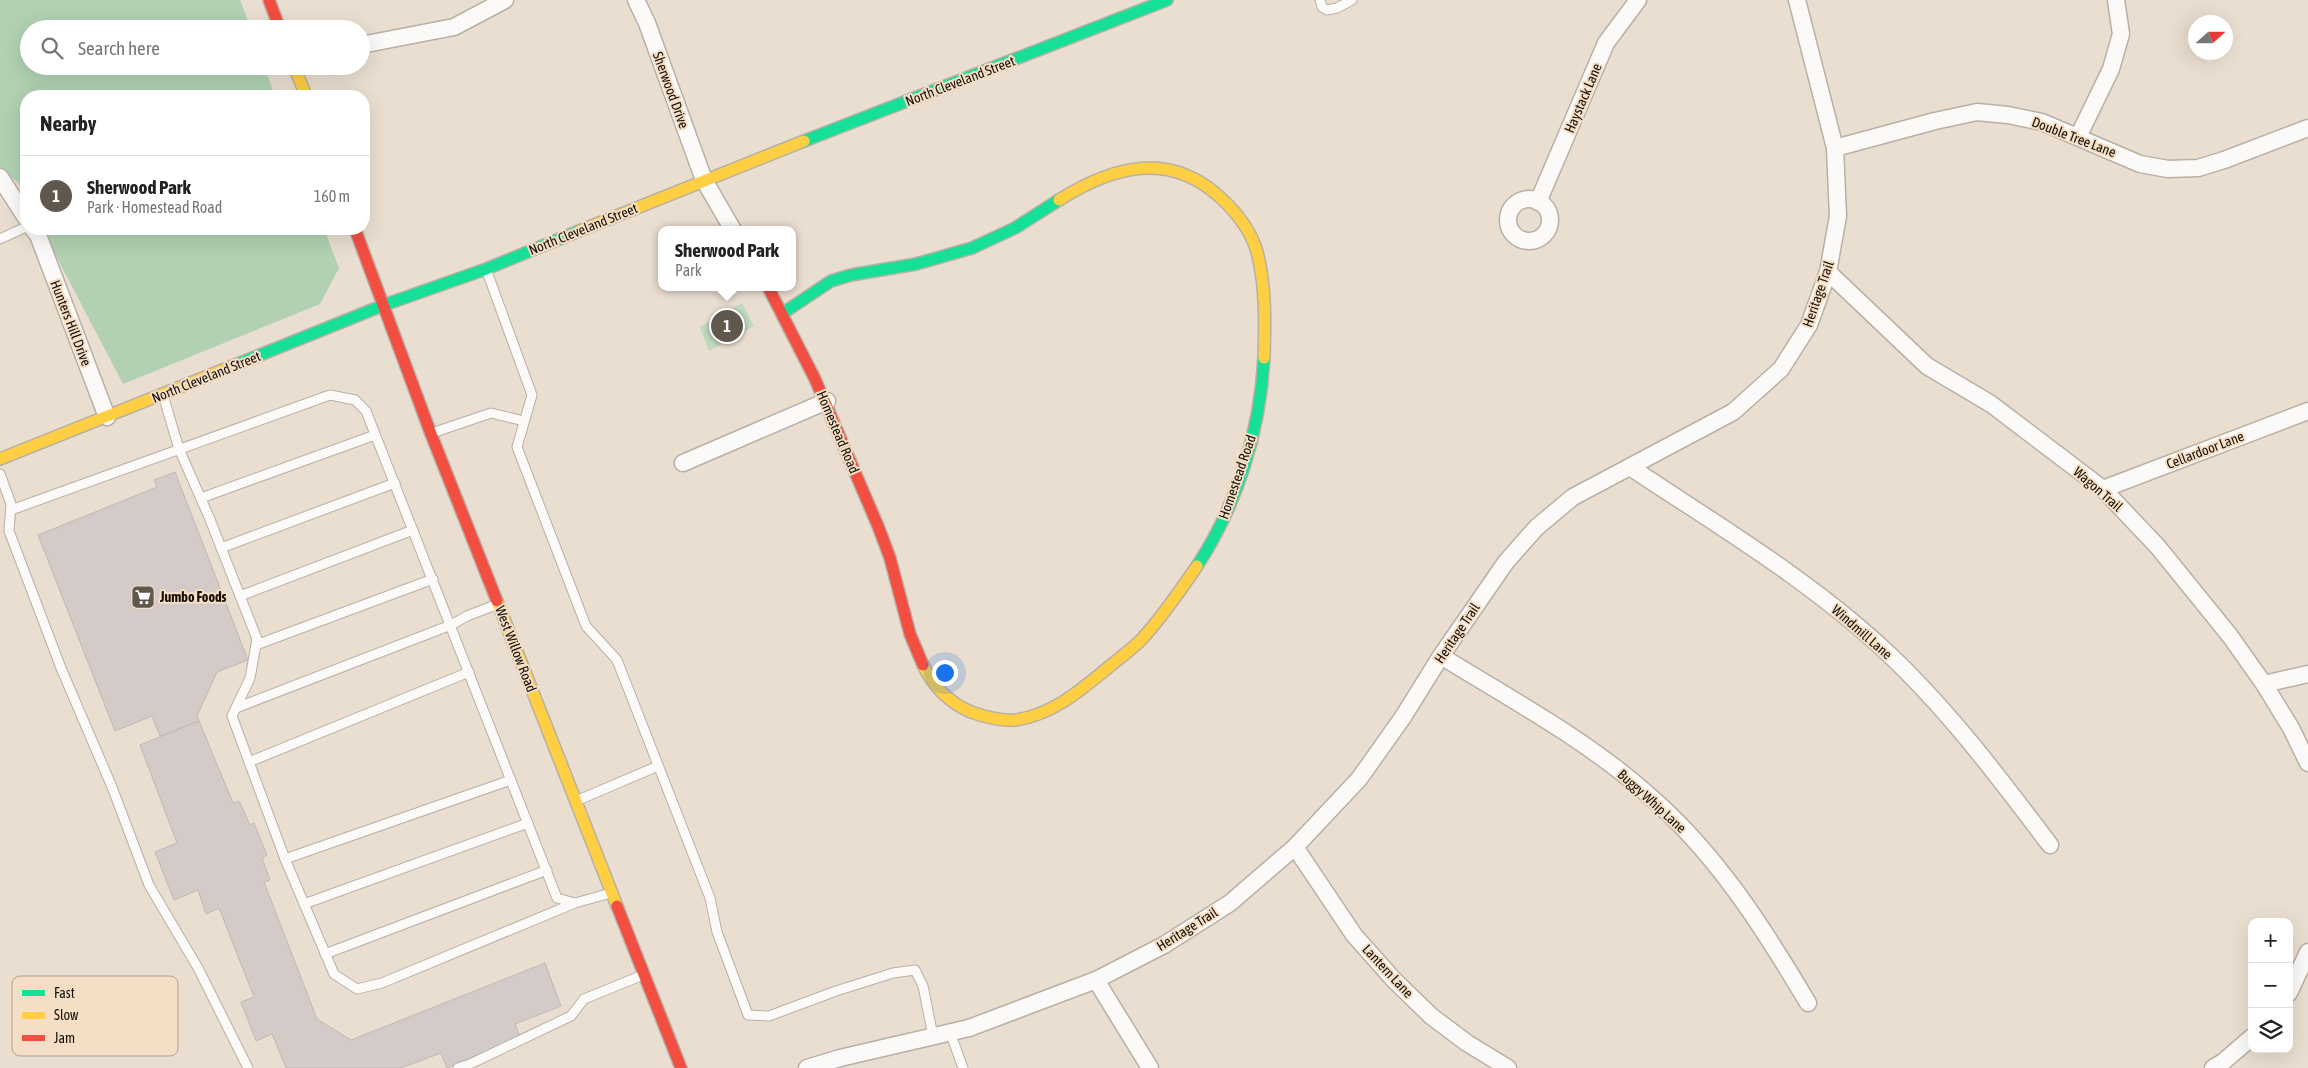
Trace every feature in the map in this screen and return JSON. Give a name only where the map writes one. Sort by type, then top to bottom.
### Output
[{"type":"street","points":[[269,0],[277,20]]},
{"type":"street","points":[[370,43],[454,27],[505,0]]},
{"type":"street","name":"Sherwood Drive","points":[[636,0],[704,180]]},
{"type":"street","name":"North Cleveland Street","points":[[0,459],[164,395],[384,305],[486,269],[704,180],[1167,0]]},
{"type":"street","name":"Haystack Lane","points":[[1538,202],[1606,43],[1638,0]]},
{"type":"street","name":"Heritage Trail","points":[[808,1068],[969,1028],[1096,980],[1164,945],[1230,903],[1295,847],[1359,779],[1403,717],[1441,656],[1506,562],[1537,526],[1573,497],[1733,412],[1781,369],[1809,325],[1828,272],[1838,216],[1835,148],[1797,0]]},
{"type":"street","points":[[2078,137],[2111,69],[2121,34],[2116,0]]},
{"type":"street","points":[[298,75],[304,90]]},
{"type":"street","name":"Double Tree Lane","points":[[1835,148],[1935,121],[1977,112],[2008,115],[2042,122],[2140,164],[2168,169],[2198,168],[2308,128]]},
{"type":"street","name":"Homestead Road","points":[[770,291],[827,401],[890,559],[915,649],[924,667],[950,701],[970,712],[992,720],[1013,720],[1035,716],[1059,705],[1081,690],[1141,640],[1196,570],[1232,501],[1254,426],[1266,347],[1262,273],[1249,230],[1236,211],[1216,193],[1178,170],[1155,168],[1131,169],[1107,175],[1084,185],[1034,217],[997,237],[914,265],[840,277],[815,290],[783,313]]},
{"type":"street","points":[[0,177],[20,209]]},
{"type":"street","points":[[704,180],[731,226]]},
{"type":"street","name":"Hunters Hill Drive","points":[[38,235],[107,417]]},
{"type":"street","name":"West Willow Road","points":[[357,235],[431,434],[682,1068]]},
{"type":"street","name":"Wagon Trail","points":[[1828,272],[1928,366],[1991,404],[2102,489],[2158,548],[2198,594],[2264,684],[2292,728],[2308,763]]},
{"type":"street","points":[[683,462],[827,401]]},
{"type":"street","name":"Cellardoor Lane","points":[[2102,489],[2308,411]]},
{"type":"street","name":"Windmill Lane","points":[[1630,467],[1788,573],[1836,608],[1894,659],[1943,710],[1990,766],[2050,845]]},
{"type":"street","name":"Buggy Whip Lane","points":[[1441,656],[1603,757],[1646,792],[1691,837],[1748,907],[1808,1003]]},
{"type":"street","points":[[2264,684],[2308,674]]},
{"type":"street","name":"Lantern Lane","points":[[1295,847],[1354,935],[1394,980],[1431,1016],[1467,1043],[1508,1068]]},
{"type":"street","points":[[2293,984],[2308,952]]},
{"type":"street","points":[[1096,980],[1150,1068]]},
{"type":"street","points":[[2213,1068],[2248,1040]]},
{"type":"lane","points":[[1320,0],[1322,7],[1327,10],[1338,8],[1352,0]]},
{"type":"lane","points":[[0,239],[20,230]]},
{"type":"lane","points":[[486,269],[532,395],[517,447],[586,626],[617,660],[710,898],[717,932],[748,1015],[769,1016],[845,988],[893,973],[916,970],[923,986],[933,1036]]},
{"type":"lane","points":[[164,395],[180,449],[257,638],[250,678],[232,716],[284,859],[334,974],[357,989],[382,983],[575,903],[612,892]]},
{"type":"lane","points":[[11,510],[330,395],[356,400],[366,411],[470,672],[557,898],[575,903]]},
{"type":"lane","points":[[431,434],[491,413],[524,421]]},
{"type":"lane","points":[[201,498],[375,435]]},
{"type":"lane","points":[[0,474],[11,504],[9,531],[61,668],[112,787],[149,885],[198,968],[248,1068]]},
{"type":"lane","points":[[221,548],[395,484]]},
{"type":"lane","points":[[240,596],[413,530]]},
{"type":"lane","points":[[256,645],[433,579]]},
{"type":"lane","points":[[236,708],[451,625],[467,616],[499,604]]},
{"type":"lane","points":[[249,762],[470,672]]},
{"type":"lane","points":[[576,801],[658,766]]},
{"type":"lane","points":[[284,859],[511,780]]},
{"type":"lane","points":[[304,904],[528,823]]},
{"type":"lane","points":[[325,954],[547,870]]},
{"type":"lane","points":[[458,1068],[571,1016],[584,999],[645,974]]},
{"type":"lane","points":[[950,1032],[963,1068]]},
{"type":"green space","points":[[0,0],[240,0],[248,20],[20,20],[20,75],[267,75],[273,90],[20,90],[20,186],[18,182],[0,169]]},
{"type":"green space","points":[[45,235],[326,235],[339,268],[320,304],[123,384]]},
{"type":"green space","points":[[742,303],[754,326],[709,351],[700,327]]},
{"type":"building","name":"Jumbo Foods","points":[[175,472],[248,660],[217,672],[197,716],[199,721],[160,736],[152,716],[115,731],[38,535],[157,487],[154,480]]},
{"type":"building","points":[[199,721],[233,803],[239,801],[250,825],[254,823],[267,855],[262,858],[270,880],[264,882],[317,1019],[351,1040],[545,963],[561,1006],[515,1024],[520,1037],[447,1068],[441,1053],[401,1068],[286,1068],[272,1034],[256,1041],[241,1002],[254,997],[219,908],[206,914],[198,890],[174,900],[155,852],[177,843],[140,745]]},
{"type":"traffic: fast","points":[[804,141],[1167,0]]},
{"type":"traffic: fast","points":[[783,313],[831,281],[851,275],[916,264],[972,248],[1015,228],[1059,200]]},
{"type":"traffic: fast","points":[[235,365],[384,305],[486,269],[579,231]]},
{"type":"traffic: fast","points":[[1197,566],[1224,518],[1244,467],[1252,440],[1262,386],[1264,358]]},
{"type":"traffic: slow","points":[[298,75],[304,90]]},
{"type":"traffic: slow","points":[[579,231],[804,141]]},
{"type":"traffic: slow","points":[[1059,200],[1079,188],[1100,179],[1141,168],[1162,169],[1182,174],[1202,184],[1222,199],[1248,230],[1257,252],[1265,318],[1264,358]]},
{"type":"traffic: slow","points":[[0,459],[235,365]]},
{"type":"traffic: slow","points":[[923,665],[937,687],[949,699],[971,712],[982,716],[1009,720],[1042,713],[1078,692],[1138,643],[1164,613],[1197,566]]},
{"type":"traffic: slow","points":[[497,601],[617,906]]},
{"type":"traffic: jam","points":[[269,0],[277,20]]},
{"type":"traffic: jam","points":[[357,235],[431,434],[497,601]]},
{"type":"traffic: jam","points":[[770,291],[815,379],[878,526],[890,558],[910,634],[923,665]]},
{"type":"traffic: jam","points":[[617,906],[681,1068]]},
{"type":"place","name":"Sherwood Park","points":[[727,326]]},
{"type":"place","name":"Jumbo Foods","points":[[143,597]]}]
